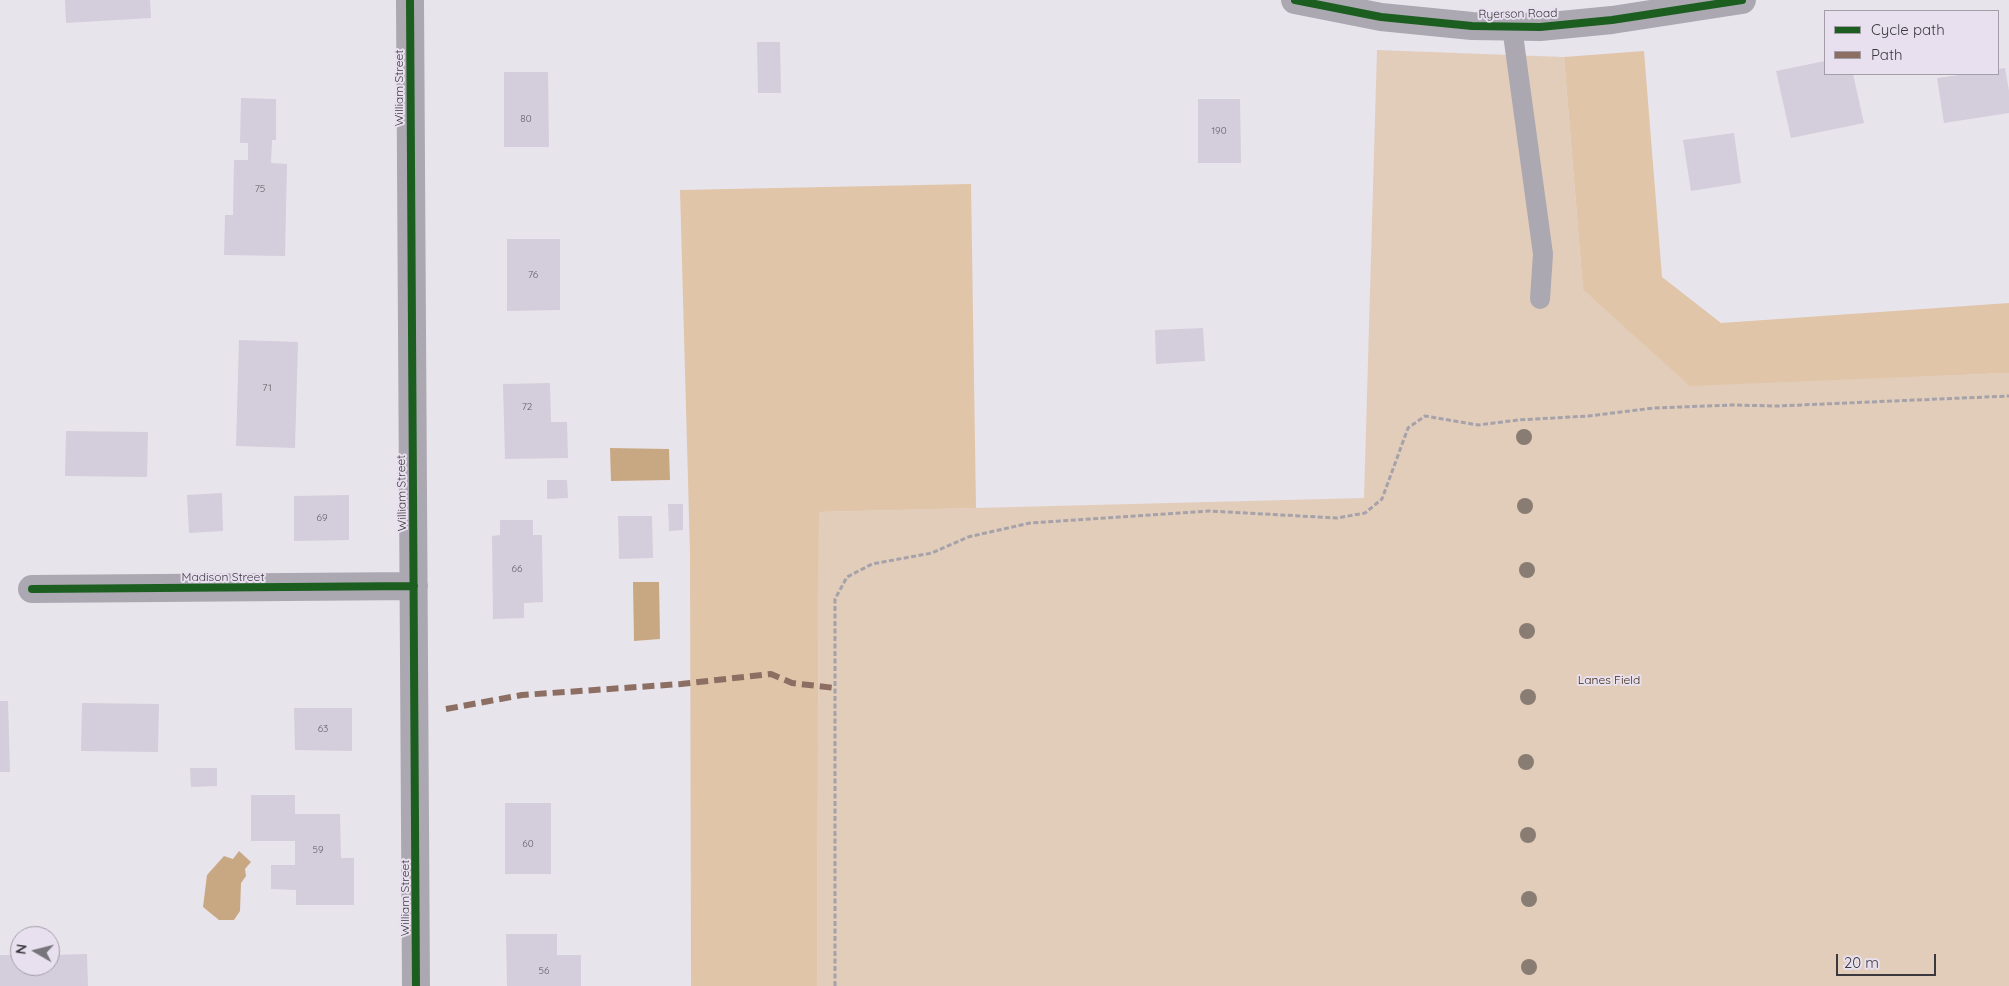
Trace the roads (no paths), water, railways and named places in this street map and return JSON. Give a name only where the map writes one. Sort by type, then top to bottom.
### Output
[{"type":"street","name":"William Street","points":[[410,0],[416,986]]},
{"type":"street","name":"Ryerson Road","points":[[1296,0],[1380,17],[1472,26],[1540,27],[1612,20],[1742,0]]},
{"type":"street","name":"Madison Street","points":[[32,589],[414,586]]},
{"type":"lane","points":[[1512,27],[1544,254],[1540,299]]},
{"type":"park label","name":"Lanes Field","points":[[1609,680]]}]
